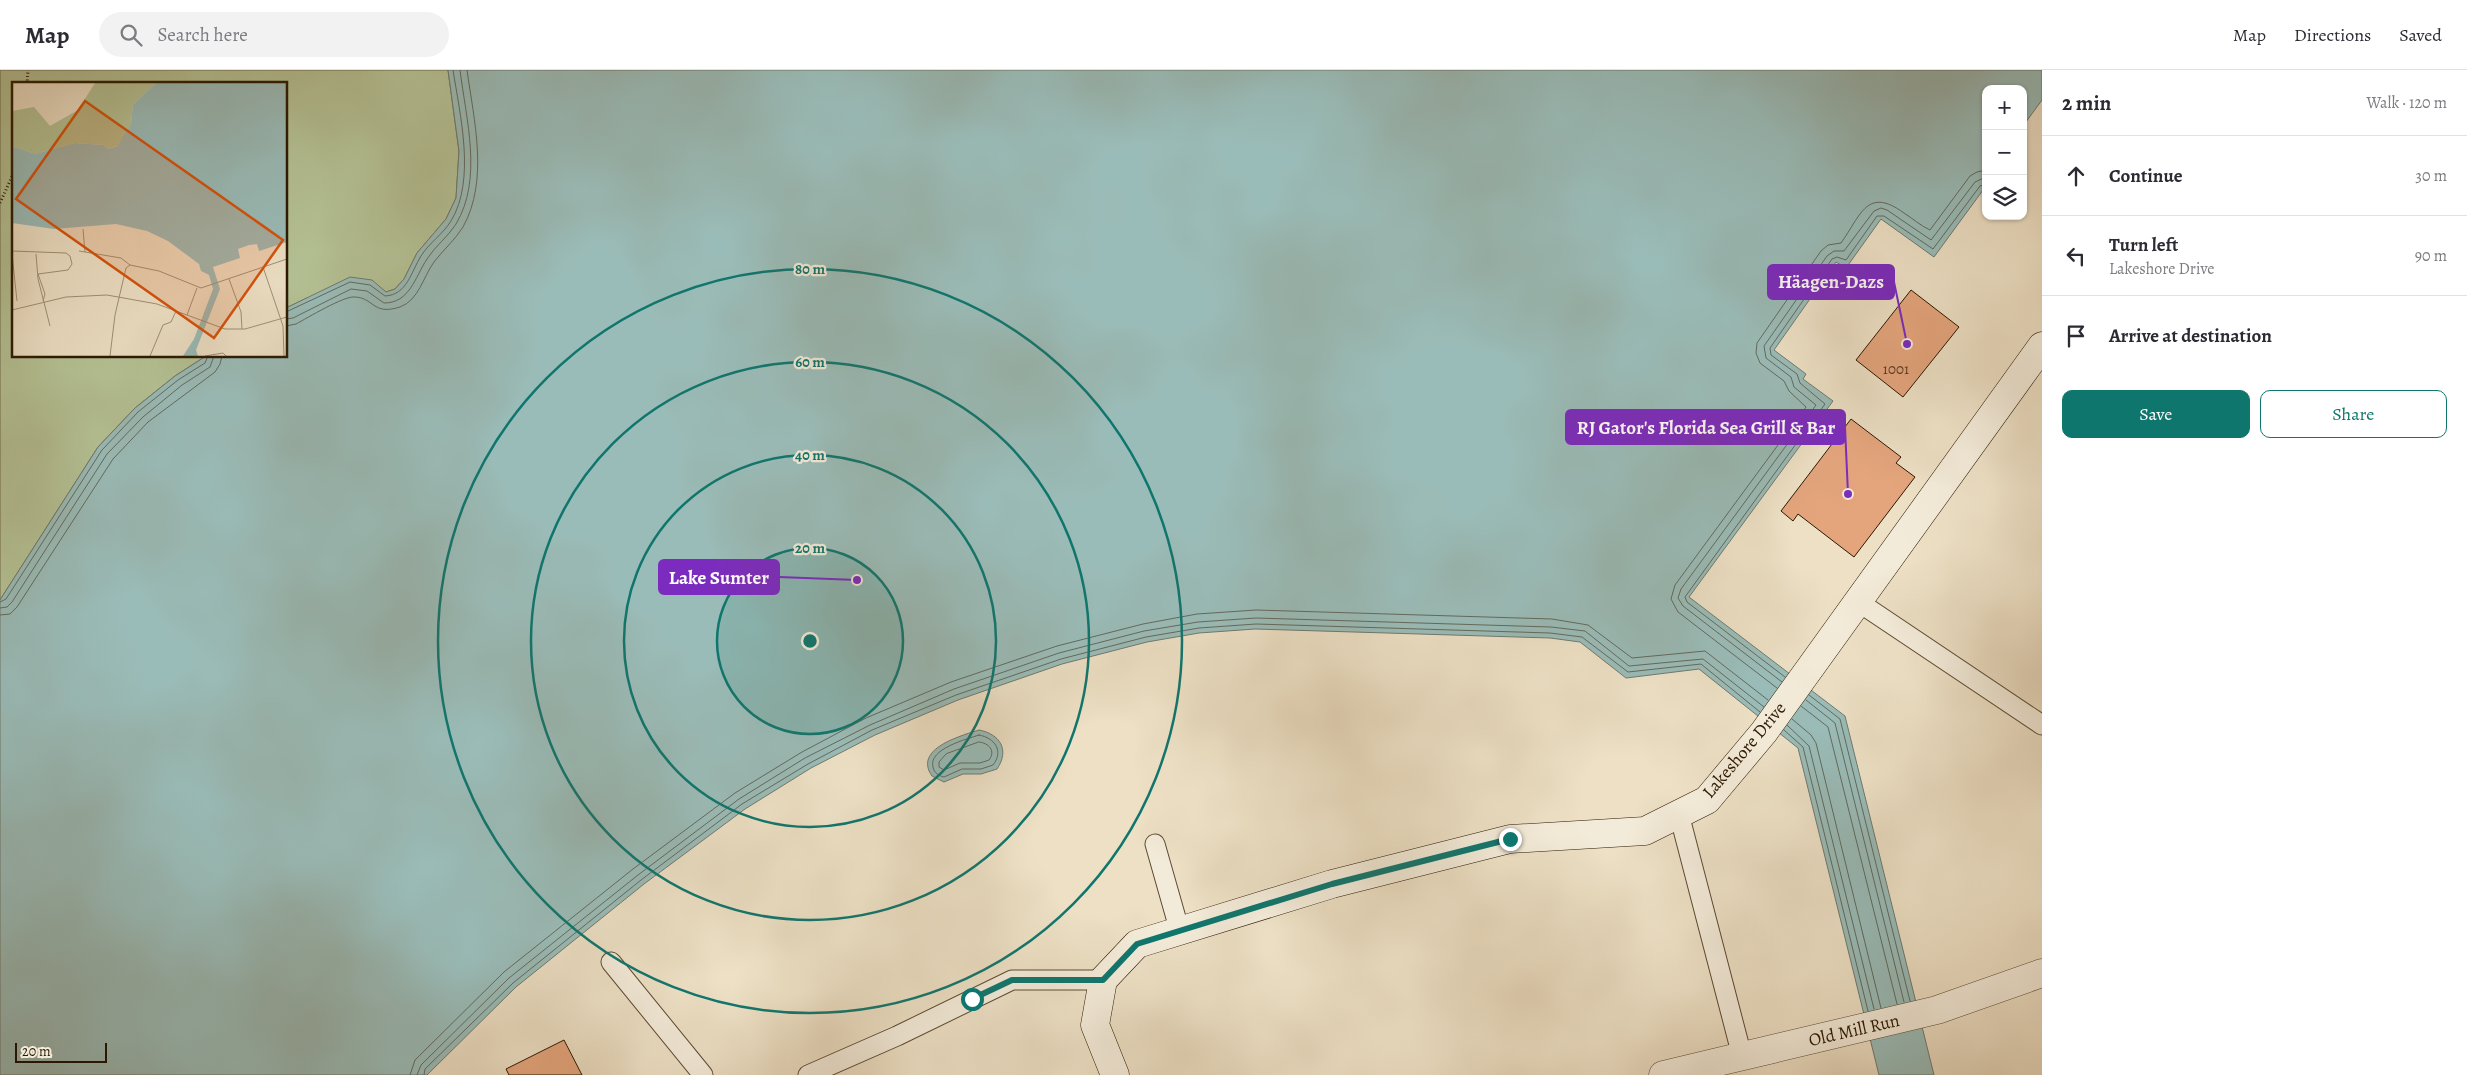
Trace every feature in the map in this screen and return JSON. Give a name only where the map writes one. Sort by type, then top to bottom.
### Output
[{"type":"street","name":"Lakeshore Drive","points":[[1103,980],[1137,944],[1332,884],[1510,839],[1645,831],[1707,800],[1764,732],[1806,671],[2040,353]]},
{"type":"street","name":"Old Mill Run","points":[[1663,1075],[1937,1010],[2042,973]]},
{"type":"street","points":[[1103,980],[1095,1025],[1116,1075]]},
{"type":"lane","points":[[1857,601],[2042,725]]},
{"type":"lane","points":[[1679,814],[1742,1056]]},
{"type":"lane","points":[[1155,844],[1180,932]]},
{"type":"lane","points":[[611,962],[702,1075]]},
{"type":"lane","points":[[808,1075],[897,1036],[1012,980],[1103,980]]},
{"type":"path","points":[[0,204],[12,177]]},
{"type":"green space","points":[[0,70],[448,70],[459,151],[456,198],[446,219],[417,253],[404,279],[395,289],[386,292],[380,288],[307,298],[288,307],[288,82],[12,82],[12,358],[203,358],[175,376],[135,408],[98,447],[0,600]]},
{"type":"water","points":[[448,70],[2042,70],[2042,100],[2027,121],[2027,85],[1982,85],[1982,191],[1934,257],[1881,219],[1846,268],[1836,262],[1774,350],[1806,374],[1803,379],[1833,401],[1689,597],[1845,716],[1934,1075],[1879,1075],[1798,748],[1699,669],[1626,678],[1580,642],[1550,638],[1255,629],[1199,633],[1147,642],[1062,664],[958,700],[875,735],[811,768],[745,809],[644,884],[516,987],[427,1075],[0,1075],[0,600],[98,447],[135,408],[175,376],[203,358],[288,358],[288,307],[350,277],[372,280],[386,292],[395,289],[404,279],[417,253],[446,219],[456,198],[459,151]]},
{"type":"water","points":[[979,730],[992,735],[1001,744],[1003,755],[997,769],[981,774],[963,774],[944,782],[932,776],[928,767],[929,758],[934,751],[951,740]]},
{"type":"building","points":[[1911,290],[1959,327],[1903,397],[1856,360]]},
{"type":"building","points":[[1851,419],[1901,457],[1896,463],[1915,477],[1854,557],[1798,514],[1793,521],[1781,511]]},
{"type":"building","points":[[564,1040],[582,1075],[509,1075],[506,1069]]},
{"type":"place","name":"Häagen-Dazs","points":[[1907,344]]},
{"type":"place","name":"RJ Gator's Florida Sea Grill & Bar","points":[[1848,494]]},
{"type":"place","name":"Lake Sumter","points":[[857,580]]},
{"type":"route","points":[[972,999],[1012,980],[1103,980],[1137,944],[1332,884],[1510,839]]}]
